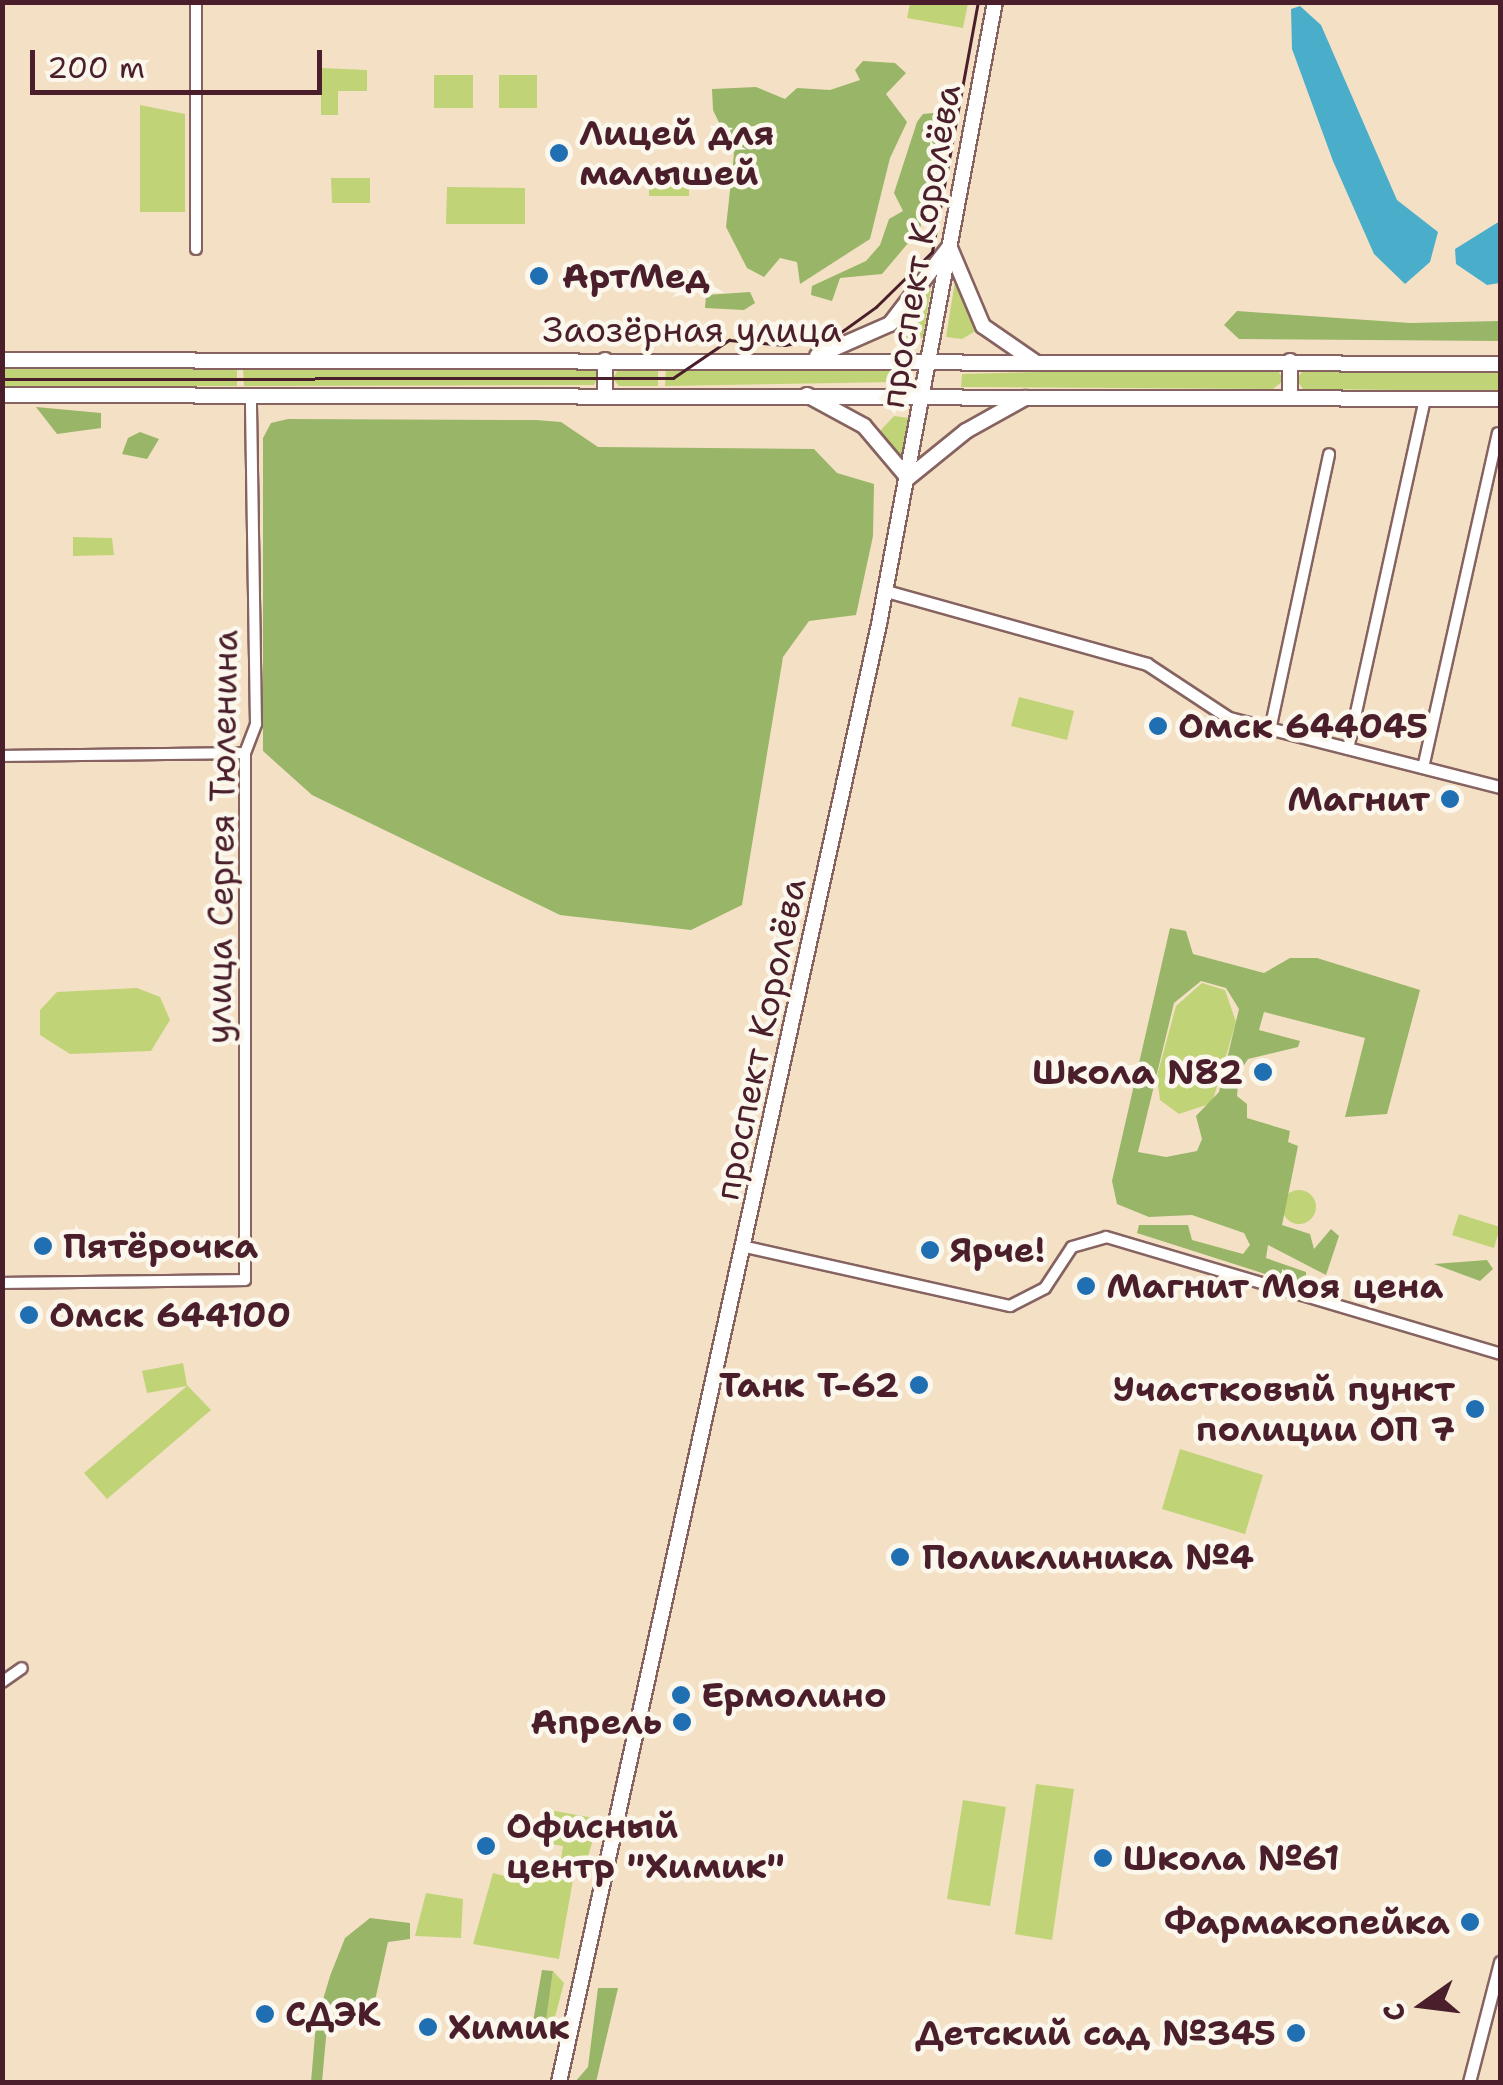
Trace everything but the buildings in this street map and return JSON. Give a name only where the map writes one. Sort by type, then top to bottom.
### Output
[{"type":"main road","name":"проспект Королёва","points":[[559,2082],[746,1246],[886,591],[995,2]]},
{"type":"main road","points":[[797,362],[851,346],[890,324],[949,247],[983,326],[1036,362]]},
{"type":"main road","name":"Заозёрная улица","points":[[2,360],[1500,364]]},
{"type":"main road","points":[[605,360],[605,396]]},
{"type":"main road","points":[[1290,361],[1290,398]]},
{"type":"main road","name":"Заозёрная улица","points":[[2,394],[1036,394],[1500,399]]},
{"type":"main road","points":[[808,395],[864,426],[908,478],[966,431],[1036,394]]},
{"type":"street","points":[[196,2],[196,249]]},
{"type":"street","name":"улица Сергея Тюленина","points":[[2,1282],[245,1280],[245,753],[256,724],[252,394]]},
{"type":"street","points":[[1348,749],[1425,399]]},
{"type":"street","points":[[1424,768],[1498,433]]},
{"type":"street","points":[[1270,730],[1329,454]]},
{"type":"street","points":[[886,591],[1016,632],[1130,658],[1216,713],[1500,787]]},
{"type":"street","points":[[2,756],[245,753]]},
{"type":"street","points":[[746,1246],[1010,1306],[1044,1288],[1072,1246],[1106,1237],[1500,1354]]},
{"type":"street","points":[[2,1682],[22,1668]]},
{"type":"street","points":[[1470,2082],[1500,1962]]},
{"type":"green space","points":[[910,3],[968,3],[963,28],[907,18]]},
{"type":"green space","points":[[863,61],[895,63],[906,73],[886,94],[907,122],[890,158],[870,239],[800,284],[797,262],[780,258],[764,277],[747,268],[726,227],[734,154],[713,110],[712,89],[756,87],[785,99],[797,88],[830,90],[860,80],[855,70]]},
{"type":"green space","points":[[321,68],[367,70],[367,91],[338,91],[338,115],[321,115]]},
{"type":"green space","points":[[434,75],[473,75],[473,108],[434,108]]},
{"type":"green space","points":[[499,75],[537,75],[537,108],[499,108]]},
{"type":"green space","points":[[140,105],[185,114],[185,212],[140,212]]},
{"type":"green space","points":[[944,112],[920,229],[882,274],[840,278],[832,301],[811,295],[812,286],[866,261],[880,245],[889,219],[903,211],[894,193],[917,122],[923,114]]},
{"type":"green space","points":[[331,178],[370,178],[370,203],[332,203]]},
{"type":"green space","points":[[649,180],[689,180],[689,196],[649,196]]},
{"type":"green space","points":[[447,187],[525,188],[525,224],[446,224]]},
{"type":"green space","points":[[956,275],[979,329],[962,339],[946,337]]},
{"type":"green space","points":[[931,288],[923,338],[906,339],[896,328]]},
{"type":"green space","points":[[750,292],[755,303],[744,310],[705,308],[706,295]]},
{"type":"green space","points":[[1237,311],[1410,323],[1500,321],[1500,341],[1239,339],[1224,325]]},
{"type":"green space","points":[[594,367],[600,374],[594,385],[244,386],[243,369]]},
{"type":"green space","points":[[619,367],[658,367],[658,386],[619,386],[613,379]]},
{"type":"green space","points":[[666,367],[898,369],[896,382],[665,386]]},
{"type":"green space","points":[[3,368],[237,369],[237,386],[3,386]]},
{"type":"green space","points":[[1278,371],[1284,380],[1273,389],[961,387],[962,374]]},
{"type":"green space","points":[[1303,371],[1500,373],[1500,391],[1303,389],[1296,379]]},
{"type":"green space","points":[[36,407],[101,413],[101,428],[57,434]]},
{"type":"green space","points":[[894,416],[909,418],[902,460],[879,432]]},
{"type":"green space","points":[[288,419],[536,420],[561,422],[598,447],[814,449],[837,473],[874,484],[873,536],[856,615],[809,621],[783,657],[742,905],[691,930],[560,915],[312,795],[263,751],[263,438],[271,423]]},
{"type":"green space","points":[[140,432],[159,439],[147,459],[122,454],[128,438]]},
{"type":"green space","points":[[73,537],[112,538],[114,555],[73,556]]},
{"type":"green space","points":[[1019,697],[1074,711],[1067,740],[1011,726]]},
{"type":"green space","points":[[1170,928],[1186,931],[1193,954],[1264,973],[1290,958],[1317,958],[1420,990],[1387,1114],[1345,1117],[1365,1038],[1264,1012],[1259,1030],[1300,1041],[1298,1047],[1248,1059],[1239,1073],[1237,1096],[1247,1104],[1247,1118],[1290,1131],[1288,1142],[1298,1146],[1282,1225],[1310,1234],[1314,1249],[1331,1229],[1339,1236],[1326,1275],[1268,1245],[1266,1258],[1306,1272],[1306,1287],[1137,1233],[1139,1225],[1188,1225],[1192,1240],[1243,1254],[1250,1245],[1244,1233],[1192,1215],[1149,1217],[1117,1204],[1112,1181]],"holes":[[[1201,981],[1226,988],[1239,1009],[1219,1092],[1196,1116],[1202,1139],[1197,1151],[1166,1157],[1138,1152],[1174,1003]]]},
{"type":"green space","points":[[1202,983],[1225,990],[1236,1022],[1212,1103],[1179,1114],[1160,1100],[1157,1076],[1176,1006]]},
{"type":"green space","points":[[137,988],[160,997],[170,1020],[151,1051],[70,1054],[40,1035],[40,1010],[57,992]]},
{"type":"green space","points":[[1299,1190],[1311,1195],[1316,1207],[1311,1219],[1299,1224],[1287,1219],[1282,1207],[1287,1195]]},
{"type":"green space","points":[[1459,1214],[1500,1227],[1494,1248],[1452,1235]]},
{"type":"green space","points":[[1487,1260],[1493,1269],[1480,1281],[1434,1264]]},
{"type":"green space","points":[[183,1363],[187,1385],[211,1410],[107,1499],[84,1473],[187,1386],[147,1393],[142,1371]]},
{"type":"green space","points":[[1180,1449],[1263,1475],[1245,1534],[1162,1509]]},
{"type":"green space","points":[[1036,1784],[1074,1789],[1052,1940],[1015,1934]]},
{"type":"green space","points":[[963,1800],[1006,1807],[990,1906],[947,1899]]},
{"type":"green space","points":[[555,1811],[599,1819],[584,1870],[560,1866],[563,1846],[538,1842],[542,1817]]},
{"type":"green space","points":[[533,1866],[574,1874],[559,1959],[473,1944],[493,1873],[530,1883]]},
{"type":"green space","points":[[426,1893],[463,1899],[461,1938],[415,1936]]},
{"type":"green space","points":[[370,1918],[410,1923],[410,1939],[388,1942],[372,2014],[329,2004],[322,2082],[311,2082],[316,2023],[330,1976],[345,1938]]},
{"type":"green space","points":[[542,1970],[553,1971],[543,2042],[530,2039]]},
{"type":"green space","points":[[553,1971],[564,1983],[548,2043],[543,2042]]},
{"type":"green space","points":[[598,1988],[618,1988],[596,2082],[575,2082],[588,2067]]},
{"type":"water","points":[[1300,6],[1321,25],[1397,200],[1438,232],[1430,262],[1405,284],[1374,254],[1333,161],[1292,49],[1291,9]]},
{"type":"water","points":[[1500,221],[1500,283],[1487,285],[1456,264],[1455,249]]},
{"type":"tram line","points":[[2,379],[673,378],[729,340],[785,345],[837,335],[876,307],[932,252],[978,2]]},
{"type":"place","name":"Лицей для малышей","points":[[559,153]]},
{"type":"place","name":"АртМед","points":[[539,276]]},
{"type":"place","name":"Омск 644045","points":[[1158,726]]},
{"type":"place","name":"Магнит","points":[[1450,799]]},
{"type":"place","name":"Школа N82","points":[[1263,1072]]},
{"type":"place","name":"Пятёрочка","points":[[43,1246]]},
{"type":"place","name":"Ярче!","points":[[930,1250]]},
{"type":"place","name":"Магнит Моя цена","points":[[1086,1286]]},
{"type":"place","name":"Омск 644100","points":[[29,1315]]},
{"type":"place","name":"Танк Т-62","points":[[919,1385]]},
{"type":"place","name":"Участковый пункт полиции ОП 7","points":[[1475,1409]]},
{"type":"place","name":"Поликлиника №4","points":[[900,1557]]},
{"type":"place","name":"Ермолино","points":[[681,1695]]},
{"type":"place","name":"Апрель","points":[[682,1722]]},
{"type":"place","name":"Офисный центр \"Химик\"","points":[[486,1846]]},
{"type":"place","name":"Школа №61","points":[[1103,1858]]},
{"type":"place","name":"Фармакопейка","points":[[1470,1922]]},
{"type":"place","name":"СДЭК","points":[[265,2014]]},
{"type":"place","name":"Химик","points":[[428,2027]]},
{"type":"place","name":"Детский сад №345","points":[[1296,2033]]}]
